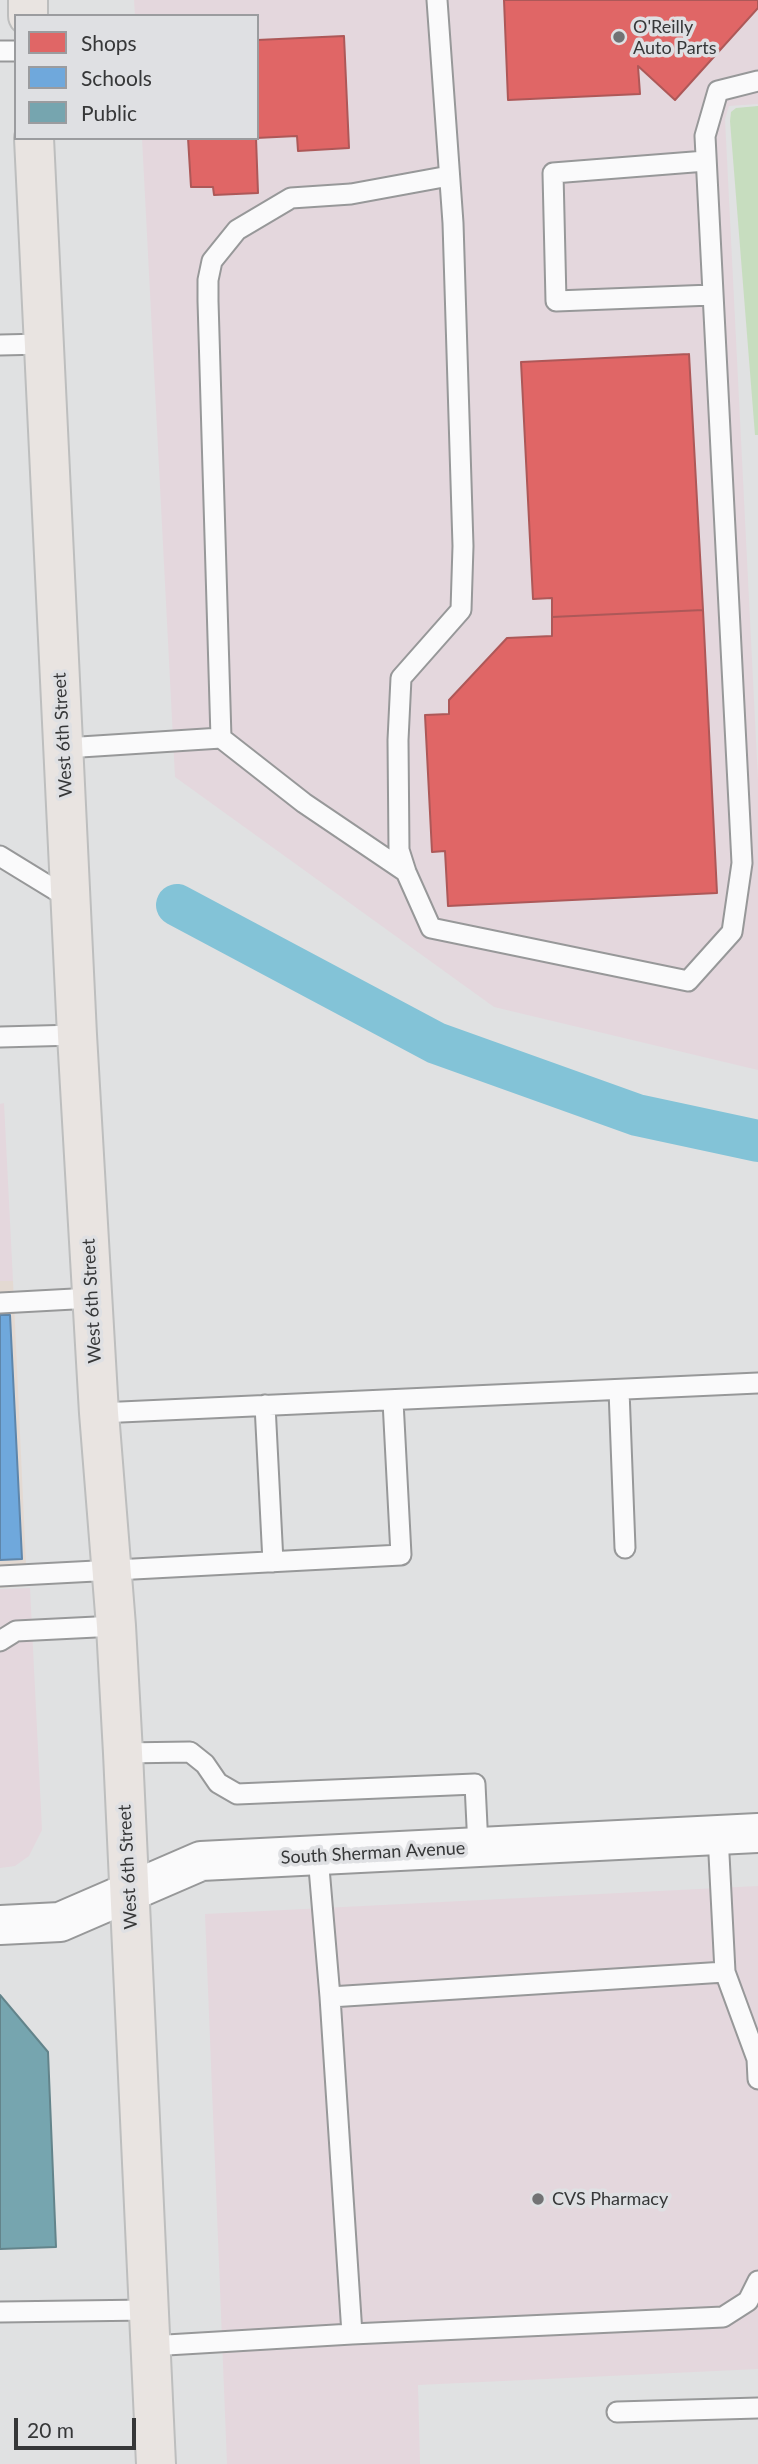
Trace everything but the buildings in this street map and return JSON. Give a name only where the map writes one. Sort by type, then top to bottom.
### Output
[{"type":"main road","name":"West 6th Street","points":[[34,140],[77,1035],[99,1413],[123,1753],[156,2464]]},
{"type":"street","name":"South Sherman Avenue","points":[[0,1925],[60,1923],[201,1861],[758,1833]]},
{"type":"lane","points":[[437,0],[449,176],[463,520],[461,610],[401,678],[398,740],[400,850],[406,872],[431,928],[688,981],[732,932],[742,863],[705,136],[718,91],[758,81]]},
{"type":"lane","points":[[706,161],[552,173],[556,301],[712,295]]},
{"type":"lane","points":[[221,738],[208,322],[208,280],[212,261],[237,230],[291,198],[351,194],[449,176]]},
{"type":"lane","points":[[0,345],[44,344]]},
{"type":"lane","points":[[65,748],[221,738],[304,803],[406,872]]},
{"type":"lane","points":[[0,856],[70,899]]},
{"type":"lane","points":[[0,1037],[77,1035]]},
{"type":"lane","points":[[0,1303],[92,1298]]},
{"type":"lane","points":[[99,1413],[758,1383]]},
{"type":"lane","points":[[619,1390],[625,1548]]},
{"type":"lane","points":[[0,1576],[401,1555],[393,1401]]},
{"type":"lane","points":[[265,1405],[273,1562]]},
{"type":"lane","points":[[0,1641],[16,1631],[116,1626]]},
{"type":"lane","points":[[123,1753],[190,1752],[205,1764],[218,1783],[237,1794],[475,1784],[478,1847]]},
{"type":"lane","points":[[718,1835],[725,1972],[757,2059],[758,2079]]},
{"type":"lane","points":[[318,1856],[352,2334]]},
{"type":"lane","points":[[330,1997],[725,1972]]},
{"type":"lane","points":[[0,2312],[149,2328],[352,2334],[723,2317],[748,2301],[758,2281]]},
{"type":"lane","points":[[617,2412],[758,2409]]},
{"type":"shaded area","points":[[134,0],[758,0],[758,104],[729,106],[725,119],[758,780],[758,1070],[494,1007],[175,777],[142,140],[259,140],[259,14],[135,14]]},
{"type":"shaded area","points":[[4,1103],[13,1281],[0,1281],[0,1104]]},
{"type":"shaded area","points":[[0,1281],[13,1281],[27,1586],[0,1588]]},
{"type":"shaded area","points":[[30,1588],[42,1830],[29,1856],[15,1866],[0,1868],[0,1589]]},
{"type":"shaded area","points":[[758,1886],[758,2369],[418,2385],[420,2464],[227,2464],[205,1914]]},
{"type":"green space","points":[[758,106],[758,435],[755,435],[730,121],[731,112],[736,108]]},
{"type":"waterway","points":[[177,905],[436,1043],[637,1115],[758,1141]]},
{"type":"place","name":"O'Reilly Auto Parts","points":[[619,37]]},
{"type":"place","name":"CVS Pharmacy","points":[[538,2199]]}]
